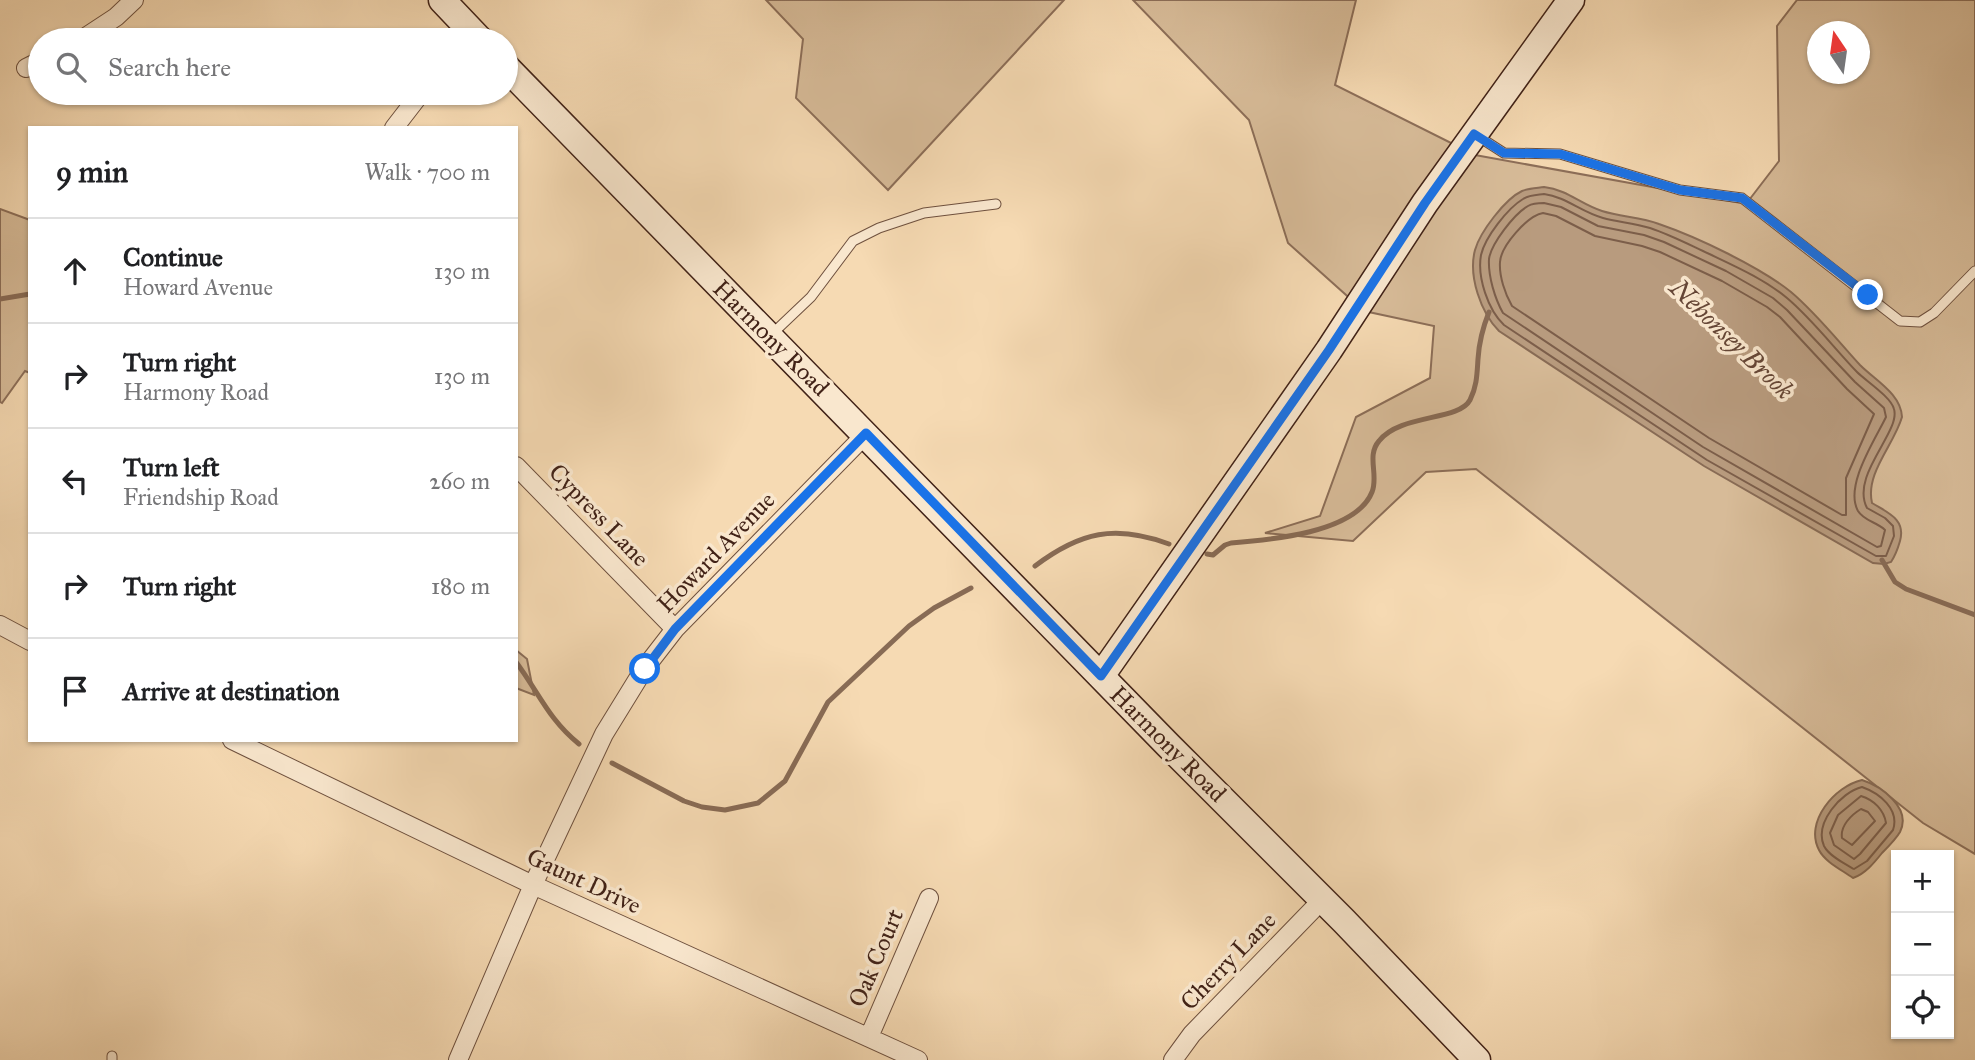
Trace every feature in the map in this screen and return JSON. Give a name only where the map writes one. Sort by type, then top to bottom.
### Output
[{"type":"main road","points":[[442,0],[465,28]]},
{"type":"main road","points":[[1101,676],[1323,359],[1425,203],[1572,0]]},
{"type":"main road","name":"Harmony Road","points":[[518,79],[1477,1060]]},
{"type":"street","points":[[98,28],[134,0]]},
{"type":"street","points":[[396,126],[412,105]]},
{"type":"street","name":"Howard Avenue","points":[[458,1060],[533,885],[604,734],[645,669],[675,629],[866,433]]},
{"type":"street","name":"Cypress Lane","points":[[518,468],[675,629]]},
{"type":"street","points":[[0,625],[28,640]]},
{"type":"street","name":"Gaunt Drive","points":[[236,742],[533,885],[918,1060]]},
{"type":"street","name":"Oak Court","points":[[869,1037],[929,898]]},
{"type":"street","name":"Cherry Lane","points":[[1173,1060],[1192,1034],[1322,900]]},
{"type":"lane","points":[[1474,134],[1504,153],[1560,154],[1680,190],[1742,198],[1900,321],[1920,322],[1934,313],[1975,271]]},
{"type":"lane","points":[[769,336],[811,297],[853,240],[878,228],[924,213],[996,204]]},
{"type":"shaded area","points":[[766,0],[1064,0],[888,190],[796,98],[803,39]]},
{"type":"shaded area","points":[[1133,0],[1356,0],[1335,85],[1475,155],[1746,204],[1779,161],[1777,26],[1797,0],[1975,0],[1975,854],[1923,823],[1476,469],[1426,472],[1353,541],[1265,533],[1320,516],[1356,417],[1430,378],[1434,326],[1364,311],[1288,243],[1249,120]]},
{"type":"shaded area","points":[[0,209],[28,219],[28,372],[25,371],[2,403]]},
{"type":"shaded area","points":[[518,652],[527,659],[534,695],[518,689]]},
{"type":"water","points":[[1544,187],[1560,191],[1602,211],[1645,220],[1674,230],[1763,273],[1800,300],[1860,365],[1887,388],[1897,401],[1902,417],[1876,470],[1871,492],[1872,503],[1894,518],[1900,527],[1900,541],[1891,562],[1873,563],[1704,466],[1499,331],[1478,294],[1473,271],[1475,250],[1488,226],[1508,201],[1522,191]]},
{"type":"water","points":[[1862,780],[1878,787],[1893,799],[1902,815],[1903,823],[1900,832],[1872,864],[1853,878],[1829,862],[1819,850],[1815,839],[1816,828],[1819,817],[1833,797]]},
{"type":"waterway","name":"Nehonsey Brook","points":[[0,299],[28,294]]},
{"type":"waterway","name":"Nehonsey Brook","points":[[1207,554],[1213,555],[1231,543],[1310,532],[1349,517],[1363,506],[1374,486],[1375,447],[1388,432],[1454,411],[1464,407],[1470,400],[1476,380],[1480,341],[1489,312]]},
{"type":"waterway","name":"Nehonsey Brook","points":[[1035,566],[1067,545],[1099,535],[1132,534],[1169,544]]},
{"type":"waterway","name":"Nehonsey Brook","points":[[1882,560],[1895,582],[1906,589],[1975,615]]},
{"type":"waterway","name":"Nehonsey Brook","points":[[612,763],[684,801],[702,807],[725,810],[758,803],[785,781],[828,702],[909,626],[934,608],[971,588]]},
{"type":"waterway","name":"Nehonsey Brook","points":[[518,665],[552,716],[579,744]]},
{"type":"route","points":[[645,669],[675,629],[866,433],[1101,676],[1329,350],[1425,203],[1474,134],[1504,153],[1560,154],[1680,190],[1742,198],[1868,295]]}]
